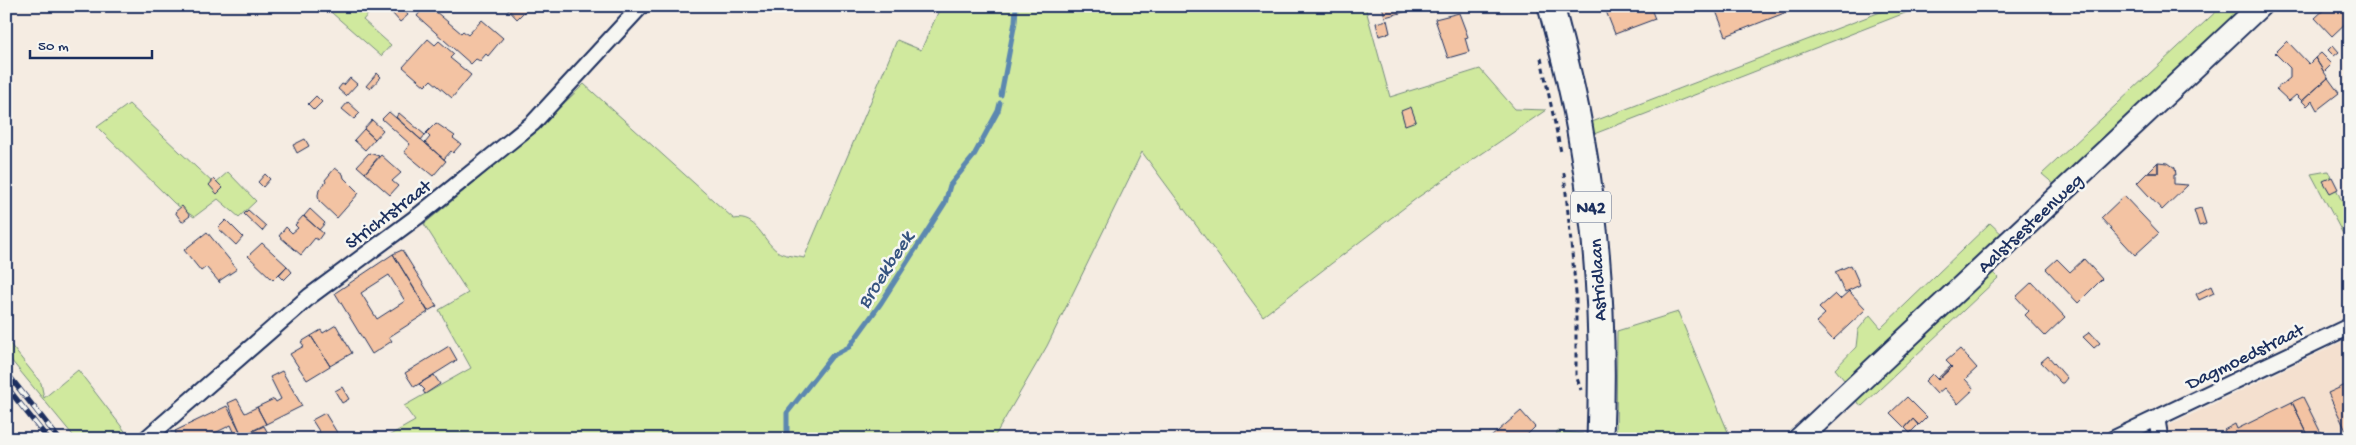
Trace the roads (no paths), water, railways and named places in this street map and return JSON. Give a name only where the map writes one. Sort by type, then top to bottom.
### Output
[{"type":"main road","name":"Astridlaan","points":[[1551,6],[1569,75],[1582,143],[1592,212],[1599,301],[1600,439]]},
{"type":"main road","name":"Aalstsesteenweg","points":[[1799,439],[2260,6]]},
{"type":"street","name":"Strichtstraat","points":[[146,439],[310,296],[418,216],[533,123],[641,6]]},
{"type":"street","name":"Dagmoedstraat","points":[[2113,439],[2157,420],[2350,326]]},
{"type":"street","points":[[2157,420],[2160,439]]},
{"type":"waterway","name":"Broekbeek","points":[[1001,95],[1015,22],[1016,6]]},
{"type":"waterway","name":"Broekbeek","points":[[781,439],[787,432],[787,413],[832,356],[849,347],[881,303],[945,203],[950,185],[973,157],[998,111],[1000,103]]},
{"type":"railway","points":[[6,372],[59,439]]},
{"type":"railway","points":[[6,386],[48,439]]}]
